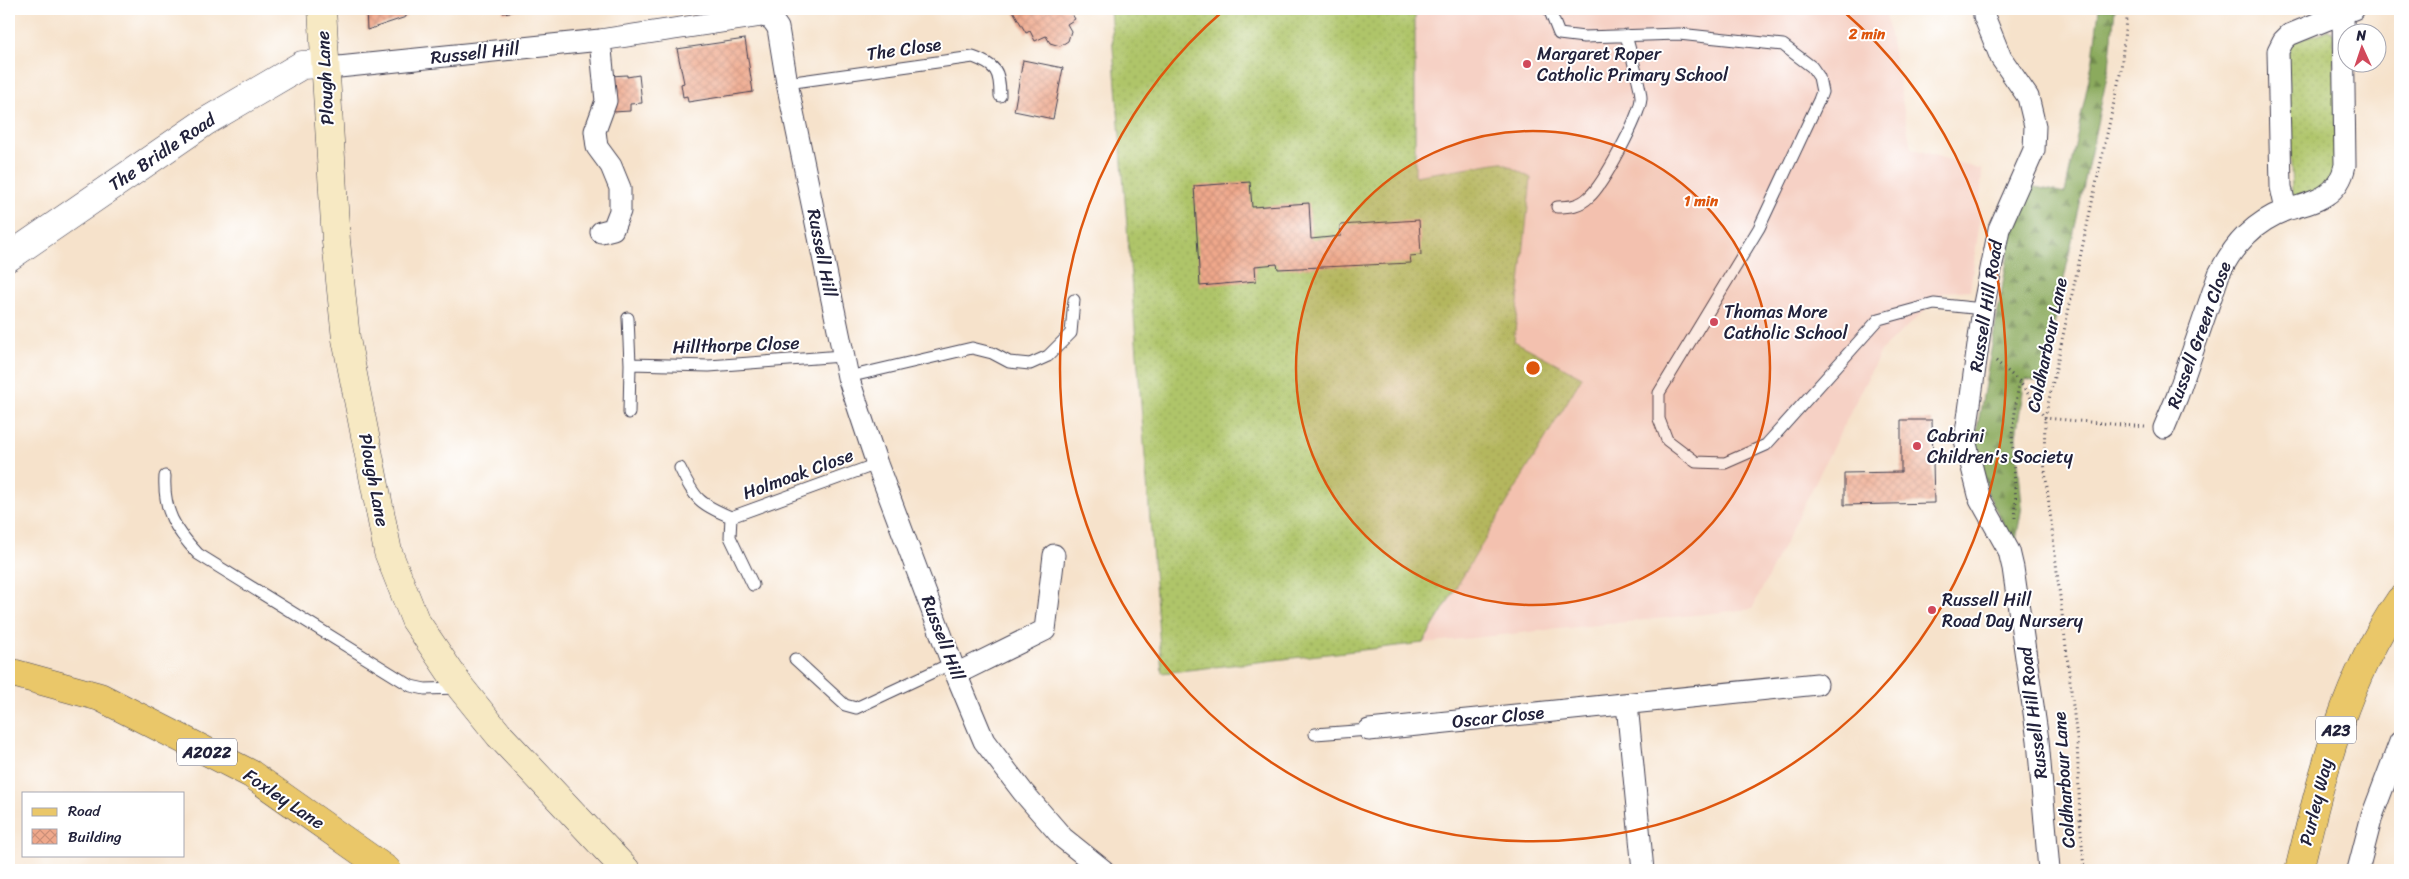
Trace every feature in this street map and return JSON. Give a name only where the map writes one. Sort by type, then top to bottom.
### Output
[{"type":"main road","name":"Plough Lane","points":[[322,9],[323,64],[336,241],[346,339],[388,552],[415,620],[461,688],[499,735],[626,870]]},
{"type":"main road","name":"Purley Way","points":[[2299,870],[2326,761],[2339,721],[2374,643],[2400,600]]},
{"type":"main road","name":"Foxley Lane","points":[[9,672],[100,697],[251,774],[387,870]]},
{"type":"street","name":"Russell Hill Road","points":[[1984,9],[1984,16],[2001,58],[2028,97],[2035,126],[2034,150],[1998,229],[1983,309],[1965,440],[1980,499],[2009,551],[2019,599],[2038,740],[2049,870]]},
{"type":"street","name":"Russell Green Close","points":[[2164,428],[2177,397],[2219,274],[2227,257],[2252,229],[2286,210],[2330,193],[2343,176],[2345,165],[2348,11],[2289,34],[2282,41],[2278,51],[2281,187],[2286,210]]},
{"type":"street","name":"Russell Hill","points":[[323,64],[339,67],[600,40],[761,16],[771,18],[778,28],[787,83],[842,356],[877,464],[954,669],[984,741],[1023,792],[1063,838],[1103,870]]},
{"type":"street","points":[[600,40],[606,101],[595,131],[597,147],[611,166],[620,188],[620,211],[613,228],[601,232]]},
{"type":"street","name":"The Bridle Road","points":[[9,257],[205,122],[302,65],[323,64]]},
{"type":"street","points":[[954,669],[1045,630],[1054,555]]},
{"type":"street","name":"Oscar Close","points":[[1369,730],[1817,684]]},
{"type":"street","points":[[1627,704],[1642,870]]},
{"type":"street","points":[[2358,870],[2372,816],[2400,742]]},
{"type":"lane","points":[[1549,9],[1559,34],[1584,37],[1679,34],[1783,45],[1812,67],[1819,77],[1821,84],[1820,100],[1759,228],[1659,393],[1659,419],[1667,440],[1696,462],[1725,463],[1766,445],[1879,319],[1934,304],[1983,309]]},
{"type":"lane","points":[[1557,207],[1572,207],[1588,198],[1601,185],[1637,112],[1641,98],[1626,35]]},
{"type":"lane","name":"The Close","points":[[787,83],[973,57],[992,65],[1000,77],[1000,96]]},
{"type":"lane","points":[[848,377],[972,348],[992,353],[1009,362],[1030,364],[1048,356],[1071,333],[1074,300]]},
{"type":"lane","points":[[628,318],[630,364],[629,412]]},
{"type":"lane","name":"Hillthorpe Close","points":[[630,364],[709,366],[842,356]]},
{"type":"lane","name":"Holmoak Close","points":[[680,468],[694,496],[731,517],[877,464]]},
{"type":"lane","points":[[165,476],[164,492],[169,510],[179,533],[198,554],[411,686],[425,689],[461,688]]},
{"type":"lane","name":"Holmoak Close","points":[[731,517],[730,537],[753,585]]},
{"type":"lane","points":[[795,659],[845,705],[856,708],[954,669]]},
{"type":"lane","points":[[1314,734],[1369,730]]},
{"type":"path","name":"Coldharbour Lane","points":[[2084,870],[2077,740],[2044,462],[2045,418],[2121,70],[2127,9]]},
{"type":"path","points":[[1978,346],[2019,382],[2045,418],[2164,428]]},
{"type":"path","points":[[2009,551],[2016,506],[2012,435],[2019,382]]},
{"type":"shaded area","name":"Thomas More Catholic School","points":[[1415,9],[1885,9],[1911,148],[1982,170],[1979,227],[1970,290],[1945,292],[1882,349],[1752,609],[1423,643],[1582,378],[1514,341],[1531,178],[1501,162],[1415,177]]},
{"type":"green space","points":[[1110,9],[1415,9],[1415,176],[1501,162],[1531,178],[1514,341],[1582,377],[1423,643],[1162,673]]},
{"type":"green space","points":[[2099,9],[2115,9],[2109,67],[2042,383],[2025,379],[2016,436],[2022,506],[2015,547],[1988,494],[1975,440],[2012,233],[2030,186],[2065,193],[2093,59]]},
{"type":"green space","points":[[2328,30],[2334,34],[2336,171],[2325,188],[2296,197],[2292,195],[2287,48],[2291,43]]},
{"type":"building","points":[[366,9],[406,9],[406,17],[367,30]]},
{"type":"building","points":[[503,9],[522,9],[522,10],[503,13]]},
{"type":"building","points":[[1012,9],[1069,9],[1075,19],[1067,24],[1071,31],[1068,41],[1060,46],[1050,43],[1046,36],[1035,41],[1030,31],[1026,33]]},
{"type":"building","points":[[745,39],[753,92],[688,102],[687,96],[683,97],[681,84],[684,83],[677,49]]},
{"type":"building","points":[[1023,60],[1063,68],[1053,119],[1014,111]]},
{"type":"building","points":[[627,75],[627,77],[639,75],[642,103],[630,104],[630,111],[613,112],[610,76]]},
{"type":"building","points":[[1250,182],[1252,207],[1309,203],[1311,239],[1341,236],[1340,225],[1419,220],[1421,255],[1410,256],[1411,263],[1278,269],[1277,264],[1255,266],[1256,281],[1200,286],[1194,186]]},
{"type":"building","name":"Cabrini Children's Society","points":[[1901,420],[1932,420],[1934,503],[1844,505],[1844,473],[1901,472]]},
{"type":"place","name":"Margaret Roper Catholic Primary School","points":[[1527,64]]},
{"type":"place","name":"Thomas More Catholic School","points":[[1714,322]]},
{"type":"place","name":"Cabrini Children's Society","points":[[1917,446]]},
{"type":"place","name":"Russell Hill Road Day Nursery","points":[[1932,610]]}]
